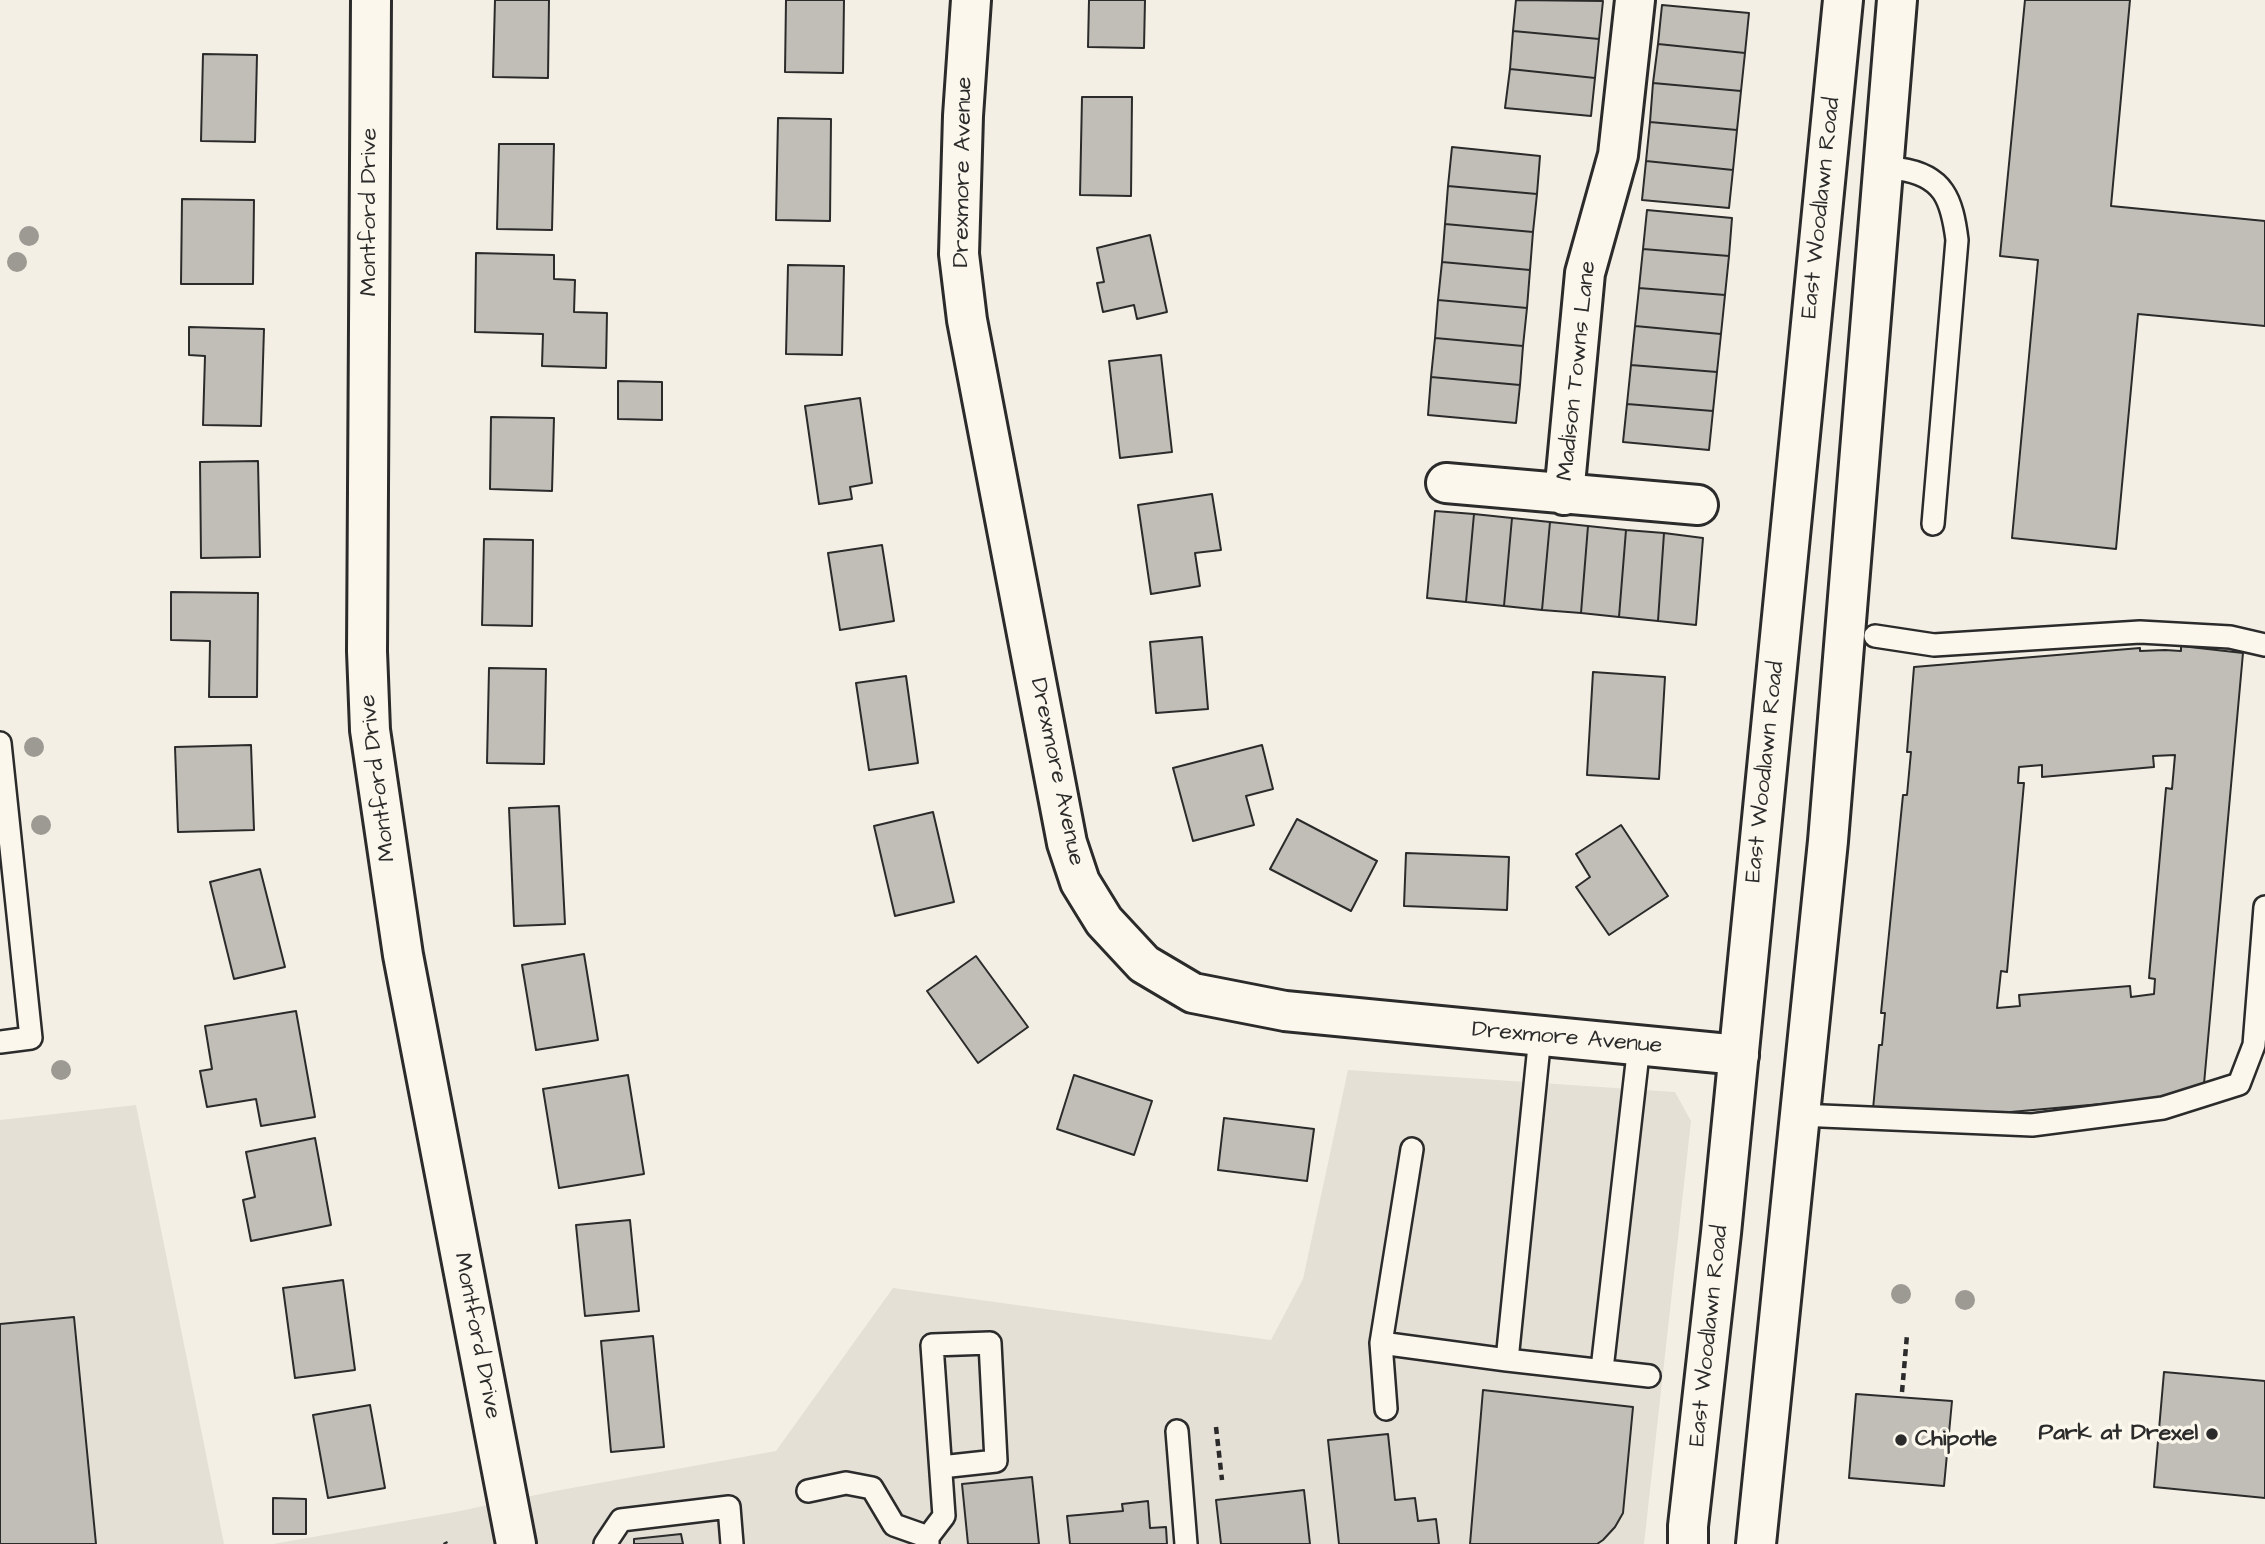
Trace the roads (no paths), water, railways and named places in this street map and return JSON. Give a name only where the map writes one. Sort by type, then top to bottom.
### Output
[{"type":"street","name":"Montford Drive","points":[[371,0],[367,638],[370,730],[403,955],[516,1544]]},
{"type":"street","name":"Drexmore Avenue","points":[[971,0],[962,116],[959,254],[967,320],[1065,830],[1080,882],[1104,921],[1144,964],[1193,993],[1284,1011],[1739,1055]]},
{"type":"street","name":"Madison Towns Lane","points":[[1564,495],[1586,273],[1618,155],[1635,0]]},
{"type":"street","name":"East Woodlawn Road","points":[[1688,1544],[1843,0]]},
{"type":"street","points":[[1756,1544],[1829,827],[1897,0]]},
{"type":"street","points":[[1446,483],[1698,505]]},
{"type":"lane","points":[[1899,169],[1908,170],[1936,183],[1949,198],[1957,240],[1933,524]]},
{"type":"lane","points":[[1875,636],[1934,645],[2140,632],[2230,636],[2265,645]]},
{"type":"lane","points":[[0,743],[31,1038],[0,1042]]},
{"type":"lane","points":[[1799,1115],[2032,1125],[2163,1108],[2239,1084],[2254,1045],[2265,907]]},
{"type":"lane","points":[[1507,1360],[1540,1036]]},
{"type":"lane","points":[[1602,1369],[1639,1045]]},
{"type":"lane","points":[[1386,1409],[1381,1343],[1412,1149]]},
{"type":"lane","points":[[808,1491],[846,1483],[872,1489],[894,1525],[928,1541],[944,1516],[932,1345],[989,1343],[996,1461],[941,1467]]},
{"type":"lane","points":[[1381,1343],[1649,1376]]},
{"type":"lane","points":[[1177,1431],[1186,1544]]},
{"type":"lane","points":[[606,1544],[621,1520],[729,1507],[732,1544]]},
{"type":"place","name":"Park at Drexel","points":[[2212,1434]]},
{"type":"place","name":"Chipotle","points":[[1901,1440]]}]
